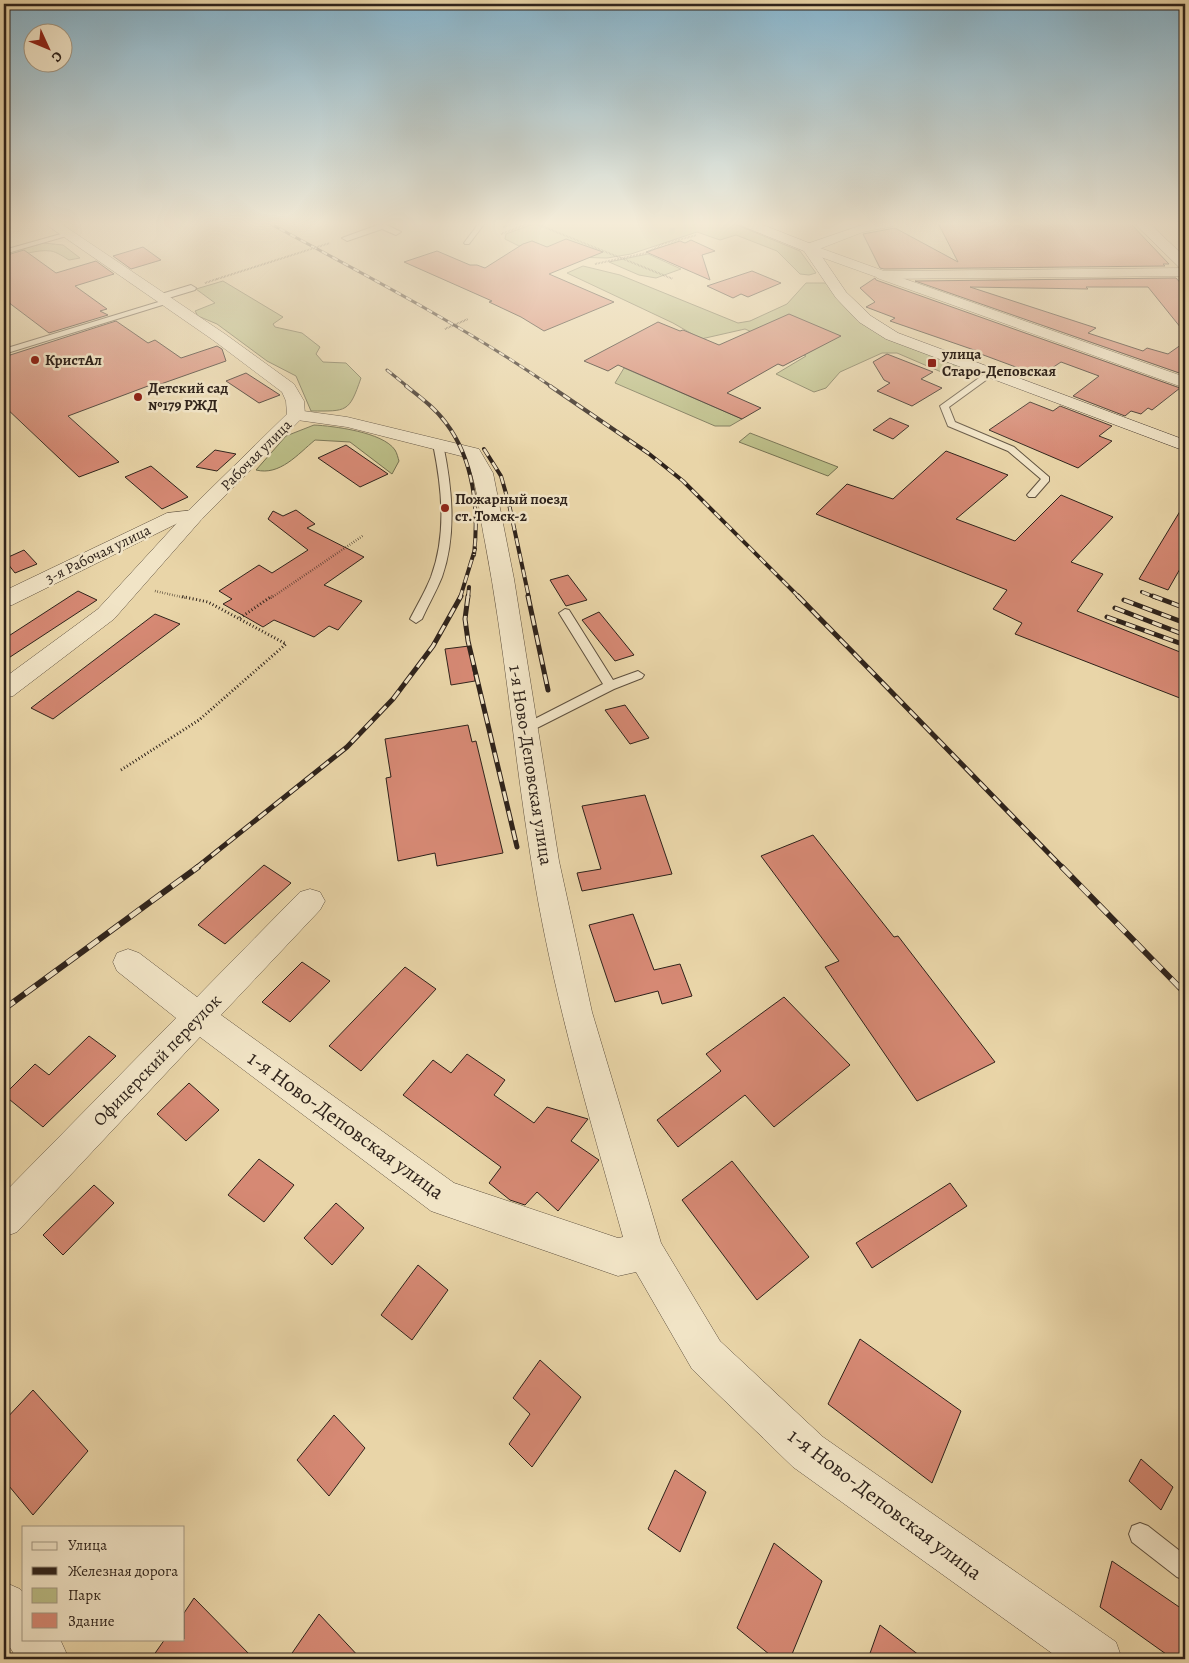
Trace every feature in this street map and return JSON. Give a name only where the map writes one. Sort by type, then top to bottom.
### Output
[{"type":"street","name":"Рабочая улица","points":[[4,690],[99,620],[194,516],[296,415],[297,406],[294,396],[288,388],[166,301]]},
{"type":"street","points":[[847,301],[865,319],[892,336],[1185,446]]},
{"type":"street","points":[[954,301],[1185,383]]},
{"type":"street","name":"1-я Ново-Деповская улица","points":[[296,415],[347,422],[472,453],[484,473],[486,497],[503,580],[545,861],[576,1012],[645,1251],[706,1355],[808,1452],[1099,1659]]},
{"type":"street","name":"3-я Рабочая улица","points":[[4,600],[174,516],[194,516]]},
{"type":"street","name":"Офицерский переулок","points":[[4,1219],[310,902]]},
{"type":"street","name":"1-я Ново-Деповская улица","points":[[128,962],[198,1017],[444,1198],[618,1257],[645,1251]]},
{"type":"street","points":[[4,1605],[22,1628]]},
{"type":"street","points":[[31,1640],[46,1659]]},
{"type":"lane","points":[[4,352],[163,301]]},
{"type":"lane","points":[[990,373],[944,406],[951,424],[1011,449],[1046,480],[1032,495]]},
{"type":"lane","points":[[416,619],[436,577],[447,532],[446,490],[438,444]]},
{"type":"lane","points":[[565,613],[610,686]]},
{"type":"lane","points":[[526,729],[610,686],[638,675]]},
{"type":"lane","points":[[1140,1534],[1185,1569]]},
{"type":"path","points":[[445,329],[468,319]]},
{"type":"path","points":[[240,618],[364,535]]},
{"type":"path","points":[[121,770],[199,720],[286,644],[208,602],[132,586]]},
{"type":"green space","points":[[212,301],[256,301],[283,317],[273,324],[275,327],[302,333],[320,347],[316,354],[323,362],[346,363],[361,378],[349,404],[339,410],[311,411],[296,376],[267,361],[217,324],[198,316],[195,311],[215,303]]},
{"type":"green space","points":[[626,301],[683,301],[738,323],[750,321],[787,304],[790,301],[843,301],[860,320],[965,367],[946,374],[897,353],[882,353],[840,372],[826,388],[814,392],[776,374],[806,356],[745,329],[701,339],[673,323]]},
{"type":"green space","points":[[624,368],[742,419],[730,426],[715,426],[615,383]]},
{"type":"green space","points":[[314,425],[369,434],[389,444],[395,450],[399,461],[392,474],[350,442],[315,440],[281,467],[265,471],[256,470],[286,436]]},
{"type":"green space","points":[[750,433],[838,467],[828,476],[739,442]]},
{"type":"building","points":[[6,301],[95,301],[107,309],[100,311],[108,315],[49,333]]},
{"type":"building","points":[[874,301],[934,301],[1180,388],[1152,410],[1148,408],[1141,414],[1131,411],[1125,416],[1073,396],[1099,376],[1061,362],[1040,376],[978,353],[980,352],[890,321],[895,318],[866,307],[875,302]]},
{"type":"building","points":[[971,301],[1012,301],[1096,328],[1088,333],[1143,351],[1147,348],[1168,354],[1185,342],[1185,375]]},
{"type":"building","points":[[1159,301],[1185,301],[1185,333]]},
{"type":"building","points":[[489,302],[614,302],[544,331],[521,317]]},
{"type":"building","points":[[789,314],[841,336],[783,366],[778,364],[727,393],[761,408],[742,419],[618,365],[608,371],[584,361],[658,322],[719,345]]},
{"type":"building","points":[[116,321],[148,343],[155,340],[181,358],[217,346],[222,349],[226,361],[158,385],[156,383],[68,416],[119,462],[79,477],[4,406],[4,357]]},
{"type":"building","points":[[887,354],[933,372],[921,379],[942,388],[912,406],[877,391],[890,383],[884,380],[873,362]]},
{"type":"building","points":[[246,373],[280,395],[259,403],[226,381]]},
{"type":"building","points":[[1030,402],[1053,411],[1060,406],[1112,426],[1099,436],[1112,441],[1078,468],[989,430]]},
{"type":"building","points":[[890,418],[909,426],[893,439],[873,430]]},
{"type":"building","points":[[346,445],[388,474],[360,487],[318,458]]},
{"type":"building","points":[[215,450],[236,454],[217,471],[196,467]]},
{"type":"building","points":[[946,451],[1008,475],[956,519],[1015,541],[1061,495],[1113,517],[1071,562],[1103,574],[1077,611],[1185,654],[1185,700],[1015,634],[1022,623],[993,609],[1007,590],[816,514],[847,484],[893,499]]},
{"type":"building","points":[[151,466],[188,497],[162,509],[125,477]]},
{"type":"building","points":[[1185,503],[1185,560],[1168,590],[1139,579]]},
{"type":"building","points":[[296,510],[315,524],[307,528],[364,557],[324,585],[362,601],[338,630],[329,626],[314,637],[274,620],[263,627],[223,604],[232,599],[219,591],[259,565],[272,573],[308,550],[268,519],[273,511],[283,516]]},
{"type":"building","points":[[24,550],[37,564],[15,573],[4,559]]},
{"type":"building","points":[[568,575],[587,600],[566,606],[550,580]]},
{"type":"building","points":[[78,591],[97,600],[4,661],[4,639]]},
{"type":"building","points":[[599,612],[634,655],[615,661],[582,620]]},
{"type":"building","points":[[155,614],[180,624],[53,719],[31,708]]},
{"type":"building","points":[[469,646],[475,681],[451,685],[445,649]]},
{"type":"building","points":[[625,705],[649,738],[630,744],[605,710]]},
{"type":"building","points":[[468,725],[472,742],[476,741],[503,853],[437,866],[435,853],[398,861],[386,778],[391,777],[385,739]]},
{"type":"building","points":[[645,795],[672,874],[582,891],[577,873],[601,869],[582,806]]},
{"type":"building","points":[[813,835],[894,937],[898,936],[995,1062],[917,1101],[825,967],[839,961],[761,856]]},
{"type":"building","points":[[264,865],[291,883],[225,944],[198,925]]},
{"type":"building","points":[[633,914],[654,970],[680,964],[692,996],[662,1004],[658,991],[615,1002],[589,925]]},
{"type":"building","points":[[302,962],[330,981],[290,1022],[262,1002]]},
{"type":"building","points":[[405,967],[436,989],[361,1071],[329,1046]]},
{"type":"building","points":[[784,997],[850,1065],[774,1127],[745,1095],[678,1147],[657,1120],[721,1071],[706,1054]]},
{"type":"building","points":[[89,1036],[116,1056],[43,1127],[4,1095],[35,1064],[49,1075]]},
{"type":"building","points":[[467,1054],[505,1080],[494,1095],[534,1123],[547,1107],[588,1119],[571,1141],[599,1160],[558,1211],[537,1192],[525,1205],[510,1200],[489,1183],[501,1167],[403,1095],[433,1060],[451,1073]]},
{"type":"building","points":[[189,1083],[219,1110],[186,1141],[157,1114]]},
{"type":"building","points":[[259,1159],[294,1185],[264,1222],[228,1195]]},
{"type":"building","points":[[732,1161],[809,1257],[757,1300],[682,1200]]},
{"type":"building","points":[[950,1183],[967,1206],[872,1268],[856,1243]]},
{"type":"building","points":[[94,1185],[114,1203],[63,1255],[43,1235]]},
{"type":"building","points":[[336,1203],[364,1228],[332,1265],[304,1238]]},
{"type":"building","points":[[418,1265],[448,1290],[412,1340],[381,1315]]},
{"type":"building","points":[[860,1339],[961,1411],[932,1483],[828,1404]]},
{"type":"building","points":[[540,1360],[581,1397],[532,1467],[509,1444],[530,1414],[513,1398]]},
{"type":"building","points":[[33,1390],[88,1451],[33,1515],[4,1480],[4,1421]]},
{"type":"building","points":[[334,1415],[365,1448],[329,1496],[297,1460]]},
{"type":"building","points":[[1141,1459],[1173,1487],[1161,1510],[1129,1481]]},
{"type":"building","points":[[675,1470],[706,1492],[680,1552],[648,1529]]},
{"type":"building","points":[[774,1543],[822,1581],[790,1659],[775,1659],[737,1628]]},
{"type":"building","points":[[1112,1561],[1185,1611],[1185,1659],[1173,1659],[1100,1607]]},
{"type":"building","points":[[194,1598],[254,1659],[151,1659],[164,1640],[185,1640],[185,1612]]},
{"type":"building","points":[[319,1614],[361,1659],[288,1659]]},
{"type":"building","points":[[880,1625],[924,1659],[868,1659]]},
{"type":"railway","points":[[411,301],[518,364],[552,387]]},
{"type":"railway","points":[[387,370],[408,387]]},
{"type":"railway","points":[[406,386],[442,418],[463,453],[475,503],[474,552]]},
{"type":"railway","points":[[550,386],[648,453],[683,481],[798,596]]},
{"type":"railway","points":[[484,449],[501,476],[509,504],[529,598]]},
{"type":"railway","points":[[460,598],[474,552]]},
{"type":"railway","points":[[468,598],[469,587]]},
{"type":"railway","points":[[1142,592],[1157,598]]},
{"type":"railway","points":[[468,596],[465,619],[468,641],[517,847]]},
{"type":"railway","points":[[528,596],[548,690]]},
{"type":"railway","points":[[798,596],[1063,868]]},
{"type":"railway","points":[[1153,596],[1185,608]]},
{"type":"railway","points":[[196,868],[347,747],[393,699],[433,646],[460,598]]},
{"type":"railway","points":[[1124,600],[1185,623]]},
{"type":"railway","points":[[1115,608],[1185,635]]},
{"type":"railway","points":[[1107,617],[1185,645]]},
{"type":"railway","points":[[4,1009],[198,867]]},
{"type":"railway","points":[[1062,867],[1185,993]]},
{"type":"place","name":"КристАл","points":[[35,360]]},
{"type":"place","name":"улица Старо-Деповская","points":[[932,363]]},
{"type":"place","name":"Детский сад №179 РЖД","points":[[138,397]]},
{"type":"place","name":"Пожарный поезд ст. Томск-2","points":[[445,508]]}]
